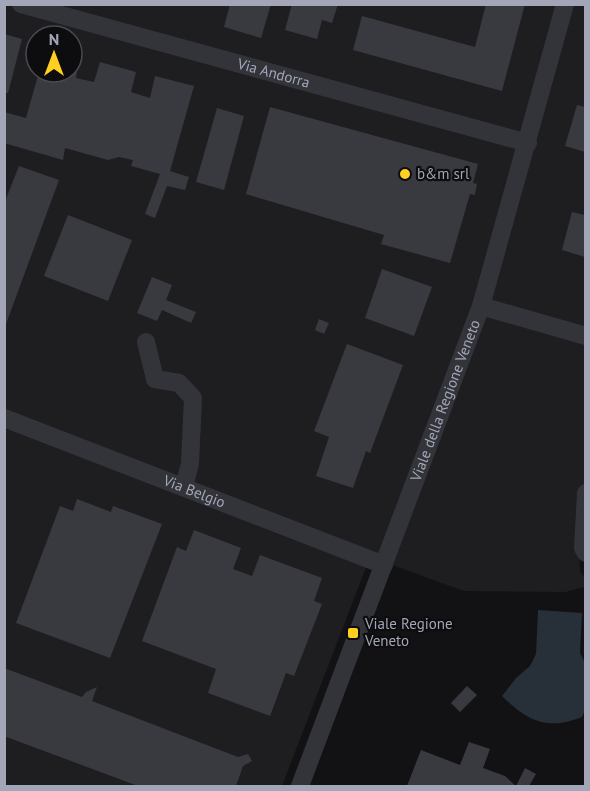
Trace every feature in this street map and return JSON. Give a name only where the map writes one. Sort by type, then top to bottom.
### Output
[{"type":"street","name":"Via Andorra","points":[[21,4],[528,143]]},
{"type":"street","name":"Viale della Regione Veneto","points":[[300,786],[481,306],[566,4]]},
{"type":"street","points":[[481,306],[585,336]]},
{"type":"street","points":[[146,342],[156,379],[179,383],[193,398],[190,464],[184,486]]},
{"type":"street","name":"Via Belgio","points":[[4,418],[384,565]]},
{"type":"street","points":[[585,493],[583,548],[585,553]]},
{"type":"shaded area","points":[[5,5],[585,5],[586,496],[579,549],[580,572],[585,577],[585,587],[565,592],[464,591],[370,557],[282,786],[5,786]]},
{"type":"shaded area","points":[[538,610],[582,613],[580,653],[585,663],[586,708],[582,717],[558,723],[538,721],[520,712],[502,696],[516,678],[530,666],[536,654]]},
{"type":"building","points":[[230,4],[271,4],[261,38],[224,27]]},
{"type":"building","points":[[292,4],[338,4],[332,23],[322,20],[317,39],[285,30]]},
{"type":"building","points":[[486,4],[525,4],[502,91],[353,50],[362,16],[475,47]]},
{"type":"building","points":[[4,34],[22,39],[8,93],[4,93]]},
{"type":"building","points":[[100,62],[136,72],[131,92],[150,98],[155,76],[194,86],[170,171],[189,177],[185,190],[167,186],[155,218],[145,214],[160,174],[131,166],[133,160],[119,157],[108,160],[65,148],[63,160],[4,143],[4,112],[26,118],[36,84],[84,84],[84,80],[94,82]]},
{"type":"building","points":[[577,105],[585,107],[585,152],[565,146]]},
{"type":"building","points":[[270,107],[478,164],[473,183],[477,184],[475,195],[470,194],[450,263],[381,244],[384,235],[246,194]]},
{"type":"building","points":[[217,108],[244,116],[224,190],[196,182]]},
{"type":"building","points":[[19,166],[59,180],[6,324],[4,204]]},
{"type":"building","points":[[572,212],[585,215],[585,257],[562,250]]},
{"type":"building","points":[[68,215],[132,240],[108,301],[44,276]]},
{"type":"building","points":[[382,269],[432,287],[414,336],[365,318]]},
{"type":"building","points":[[152,277],[172,285],[166,300],[196,312],[191,323],[162,310],[157,321],[137,313]]},
{"type":"building","points":[[319,319],[329,323],[324,334],[315,330]]},
{"type":"building","points":[[347,344],[403,365],[370,453],[366,451],[353,488],[316,476],[329,437],[314,431]]},
{"type":"building","points":[[77,499],[111,512],[113,506],[162,524],[110,658],[16,623],[60,506],[73,511]]},
{"type":"building","points":[[194,530],[241,548],[233,569],[252,576],[260,555],[322,578],[314,601],[322,604],[294,676],[286,673],[270,716],[208,693],[216,669],[142,641],[177,547],[186,551]]},
{"type":"building","points":[[4,668],[82,697],[86,692],[97,687],[92,701],[238,757],[248,754],[252,761],[243,766],[236,786],[138,786],[4,736]]},
{"type":"building","points":[[467,686],[477,695],[460,712],[451,703]]},
{"type":"building","points":[[469,742],[490,749],[483,768],[505,776],[516,786],[407,786],[421,750],[460,765]]},
{"type":"building","points":[[525,768],[536,774],[529,786],[516,786]]},
{"type":"place","name":"b&m srl","points":[[405,174]]},
{"type":"place","name":"Viale Regione Veneto","points":[[353,633]]}]
